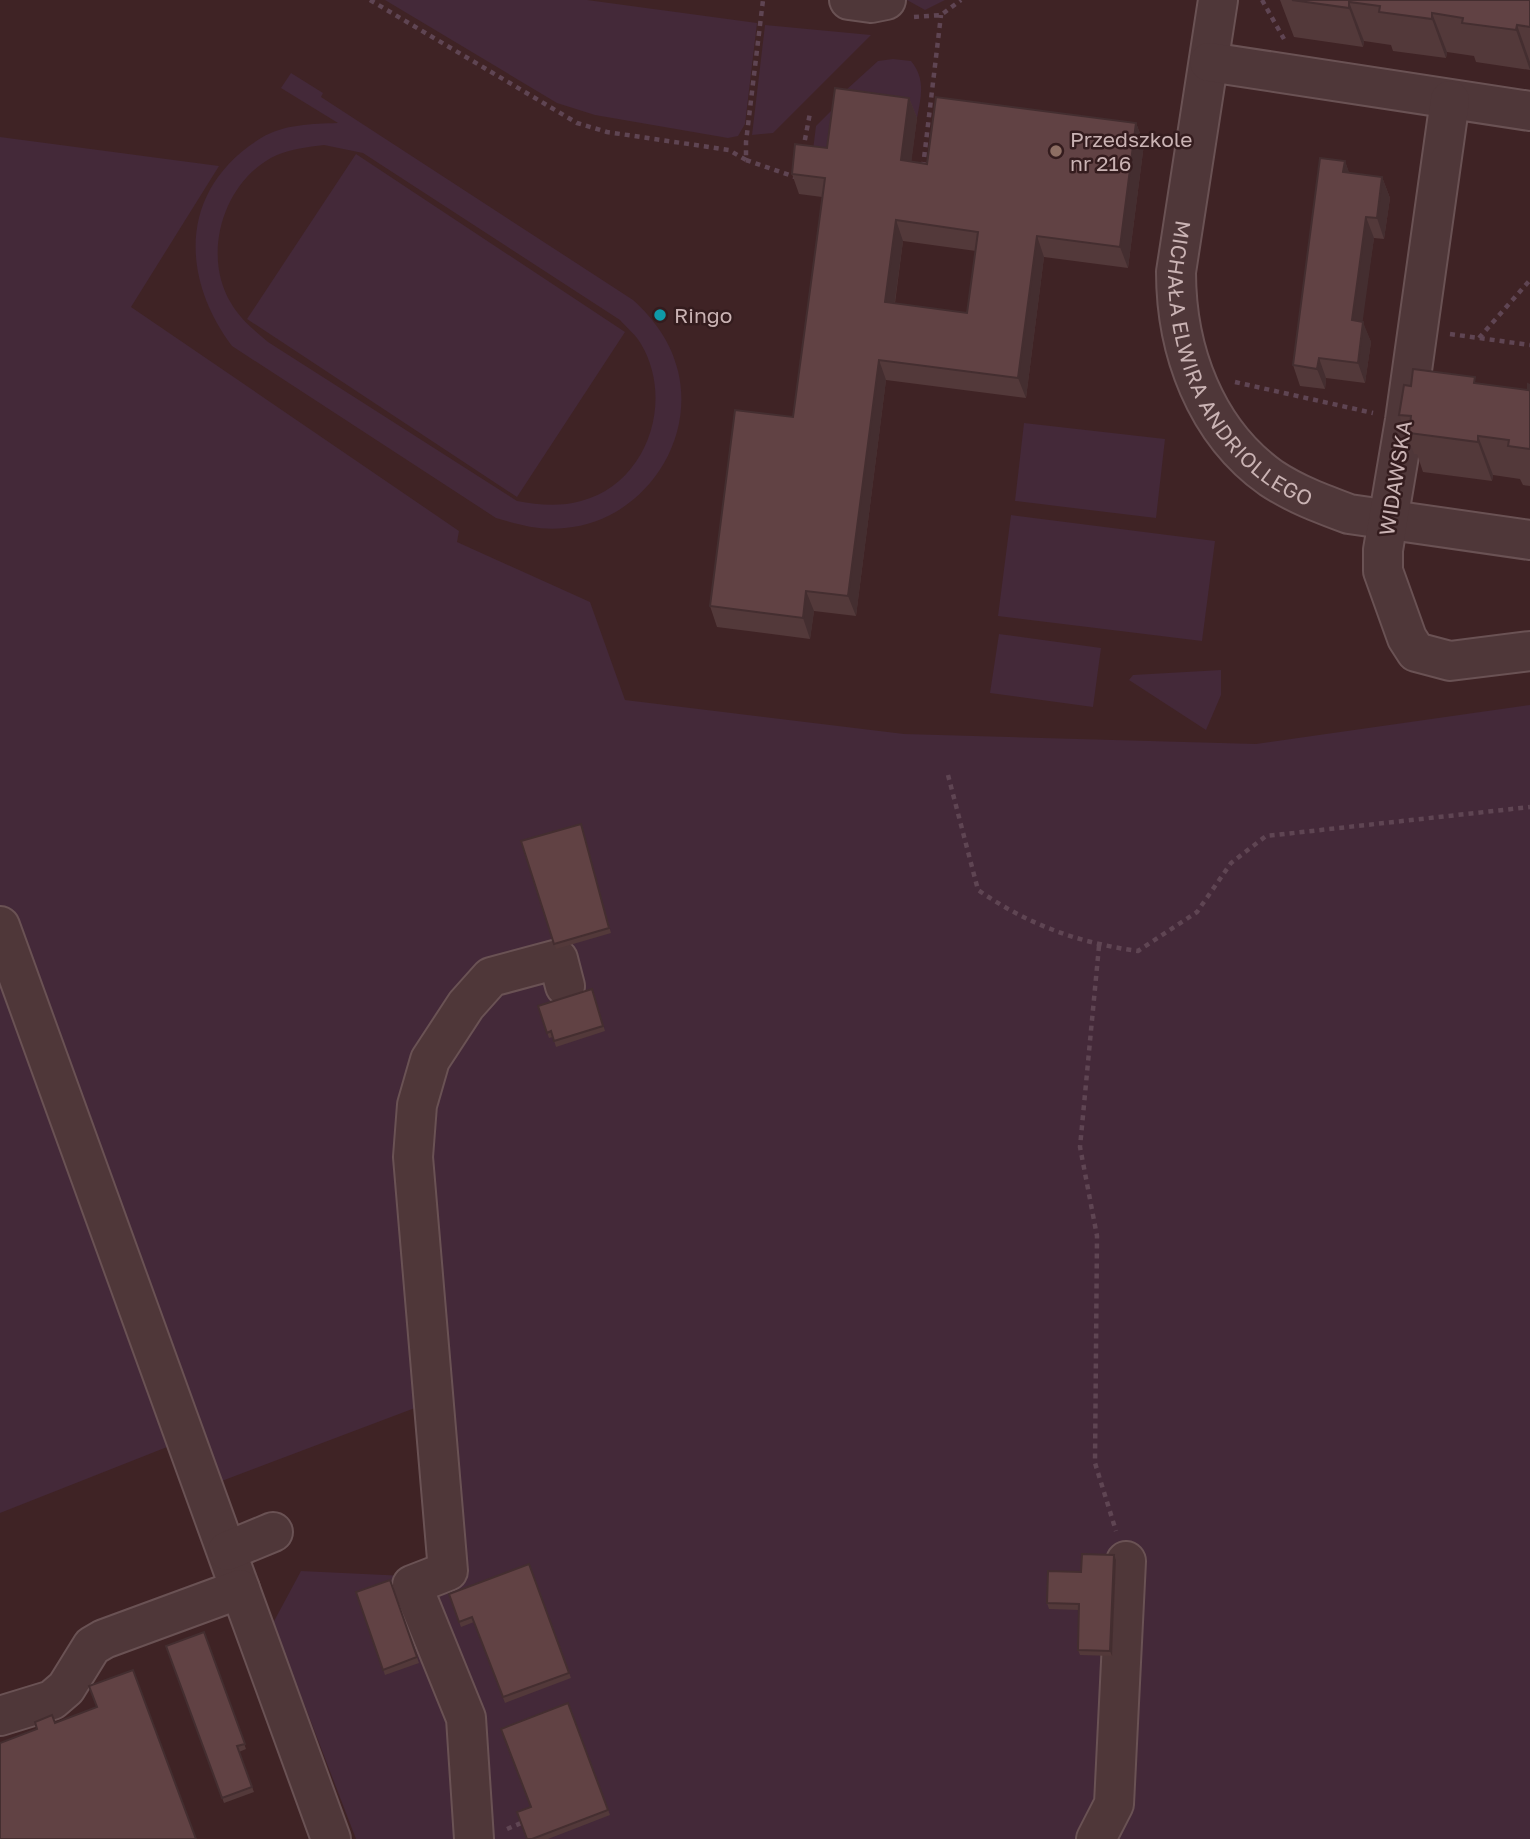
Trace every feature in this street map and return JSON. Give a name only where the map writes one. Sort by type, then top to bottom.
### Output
[{"type":"street","points":[[849,0],[896,9]]},
{"type":"street","name":"MICHAŁA ELWIRA ANDRIOLLEGO","points":[[1218,0],[1176,272],[1176,303],[1184,347],[1209,410],[1255,466],[1295,493],[1349,514],[1530,540]]},
{"type":"street","points":[[1209,62],[1530,111]]},
{"type":"street","name":"WIDAWSKA","points":[[1450,100],[1405,421],[1388,520],[1383,571],[1407,638],[1416,652],[1450,661],[1530,651]]},
{"type":"street","points":[[0,926],[331,1839]]},
{"type":"street","points":[[474,1839],[466,1717],[449,1649],[412,1585],[447,1571],[413,1157],[417,1105],[430,1060],[466,1004],[491,977],[558,959],[565,986]]},
{"type":"street","points":[[227,1551],[273,1532]]},
{"type":"street","points":[[1096,1839],[1114,1804],[1126,1561]]},
{"type":"street","points":[[0,1716],[52,1700],[66,1688],[92,1646],[104,1639],[240,1589]]},
{"type":"path","points":[[370,0],[578,123],[607,132],[729,150],[746,160],[801,180],[802,169]]},
{"type":"path","points":[[746,160],[763,0]]},
{"type":"path","points":[[896,9],[941,15],[961,0]]},
{"type":"path","points":[[922,170],[941,15]]},
{"type":"path","points":[[803,157],[810,113]]},
{"type":"path","points":[[1479,338],[1530,280]]},
{"type":"path","points":[[1458,336],[1530,345]]},
{"type":"path","points":[[1194,375],[1204,375],[1405,421]]},
{"type":"path","points":[[948,775],[978,890],[1015,916],[1099,946],[1138,951],[1198,912],[1231,863],[1266,836],[1530,807]]},
{"type":"path","points":[[1099,946],[1080,1147],[1097,1236],[1095,1462],[1126,1561]]},
{"type":"shaded area","points":[[385,0],[587,0],[757,23],[745,124],[738,136],[728,138],[595,115],[557,103]]},
{"type":"shaded area","points":[[907,0],[945,0],[925,10]]},
{"type":"shaded area","points":[[765,25],[871,35],[773,133],[752,135]]},
{"type":"shaded area","points":[[878,61],[911,61],[919,75],[921,88],[917,118],[842,109],[834,169],[811,166],[816,126],[837,105],[834,101]]},
{"type":"shaded area","points":[[291,73],[323,93],[321,97],[633,300],[648,315],[671,350],[678,371],[681,399],[678,426],[670,452],[656,475],[638,495],[617,511],[592,523],[565,528],[539,528],[496,518],[232,346],[215,319],[203,291],[197,262],[196,234],[202,207],[215,182],[234,158],[261,138],[289,127],[338,123],[281,88]],"holes":[[[324,145],[363,153],[620,320],[637,338],[651,366],[655,390],[654,414],[648,438],[638,459],[623,477],[604,492],[565,504],[517,501],[268,342],[248,324],[231,303],[222,284],[218,241],[231,199],[243,181],[259,166],[277,155],[294,150]]]},
{"type":"shaded area","points":[[0,137],[219,166],[131,307],[459,531],[457,542],[590,602],[625,700],[904,734],[1256,744],[1530,705],[1530,1839],[356,1839],[273,1623],[301,1571],[406,1576],[459,1551],[444,1397],[219,1482],[200,1434],[0,1513]]},
{"type":"shaded area","points":[[356,154],[625,332],[517,497],[247,319]]},
{"type":"shaded area","points":[[1024,423],[1165,439],[1156,518],[1015,501]]},
{"type":"shaded area","points":[[1011,515],[1215,541],[1202,641],[998,616]]},
{"type":"shaded area","points":[[999,634],[1101,648],[1093,707],[990,693]]},
{"type":"shaded area","points":[[1221,670],[1221,695],[1206,730],[1129,680],[1133,675]]},
{"type":"building","points":[[1292,0],[1530,0],[1530,27],[1517,25],[1516,30],[1462,23],[1463,18],[1432,13],[1432,19],[1379,12],[1380,6],[1349,2],[1349,8]]},
{"type":"building","points":[[835,88],[909,98],[901,160],[927,164],[936,97],[1136,123],[1120,247],[1037,236],[1018,378],[879,360],[848,596],[806,591],[803,618],[710,606],[735,410],[793,417],[825,178],[792,174],[795,144],[827,148]],"holes":[[[896,220],[978,232],[967,313],[885,302]]]},
{"type":"building","points":[[1320,158],[1345,161],[1343,172],[1382,177],[1377,218],[1366,217],[1352,320],[1363,322],[1358,363],[1319,358],[1317,369],[1293,365]]},
{"type":"building","points":[[1413,369],[1475,377],[1474,383],[1528,390],[1528,384],[1530,385],[1530,449],[1508,446],[1509,440],[1478,436],[1478,442],[1409,433],[1411,416],[1399,415],[1404,385],[1411,386]]},
{"type":"building","points":[[581,824],[609,928],[554,944],[521,841]]},
{"type":"building","points":[[592,989],[603,1026],[554,1041],[551,1031],[547,1033],[538,1006]]},
{"type":"building","points":[[1082,1554],[1114,1555],[1110,1651],[1078,1650],[1079,1604],[1047,1603],[1048,1571],[1081,1572]]},
{"type":"building","points":[[529,1564],[569,1673],[503,1697],[472,1617],[459,1622],[449,1594]]},
{"type":"building","points":[[390,1580],[417,1657],[383,1670],[356,1592]]},
{"type":"building","points":[[204,1632],[245,1744],[237,1746],[252,1787],[222,1798],[166,1646]]},
{"type":"building","points":[[133,1670],[196,1839],[0,1839],[0,1743],[37,1729],[35,1722],[52,1715],[55,1723],[97,1707],[89,1686]]},
{"type":"building","points":[[568,1703],[608,1810],[527,1839],[517,1812],[531,1807],[501,1729]]},
{"type":"place","name":"Przedszkole nr 216","points":[[1056,151]]},
{"type":"place","name":"Ringo","points":[[660,315]]}]
